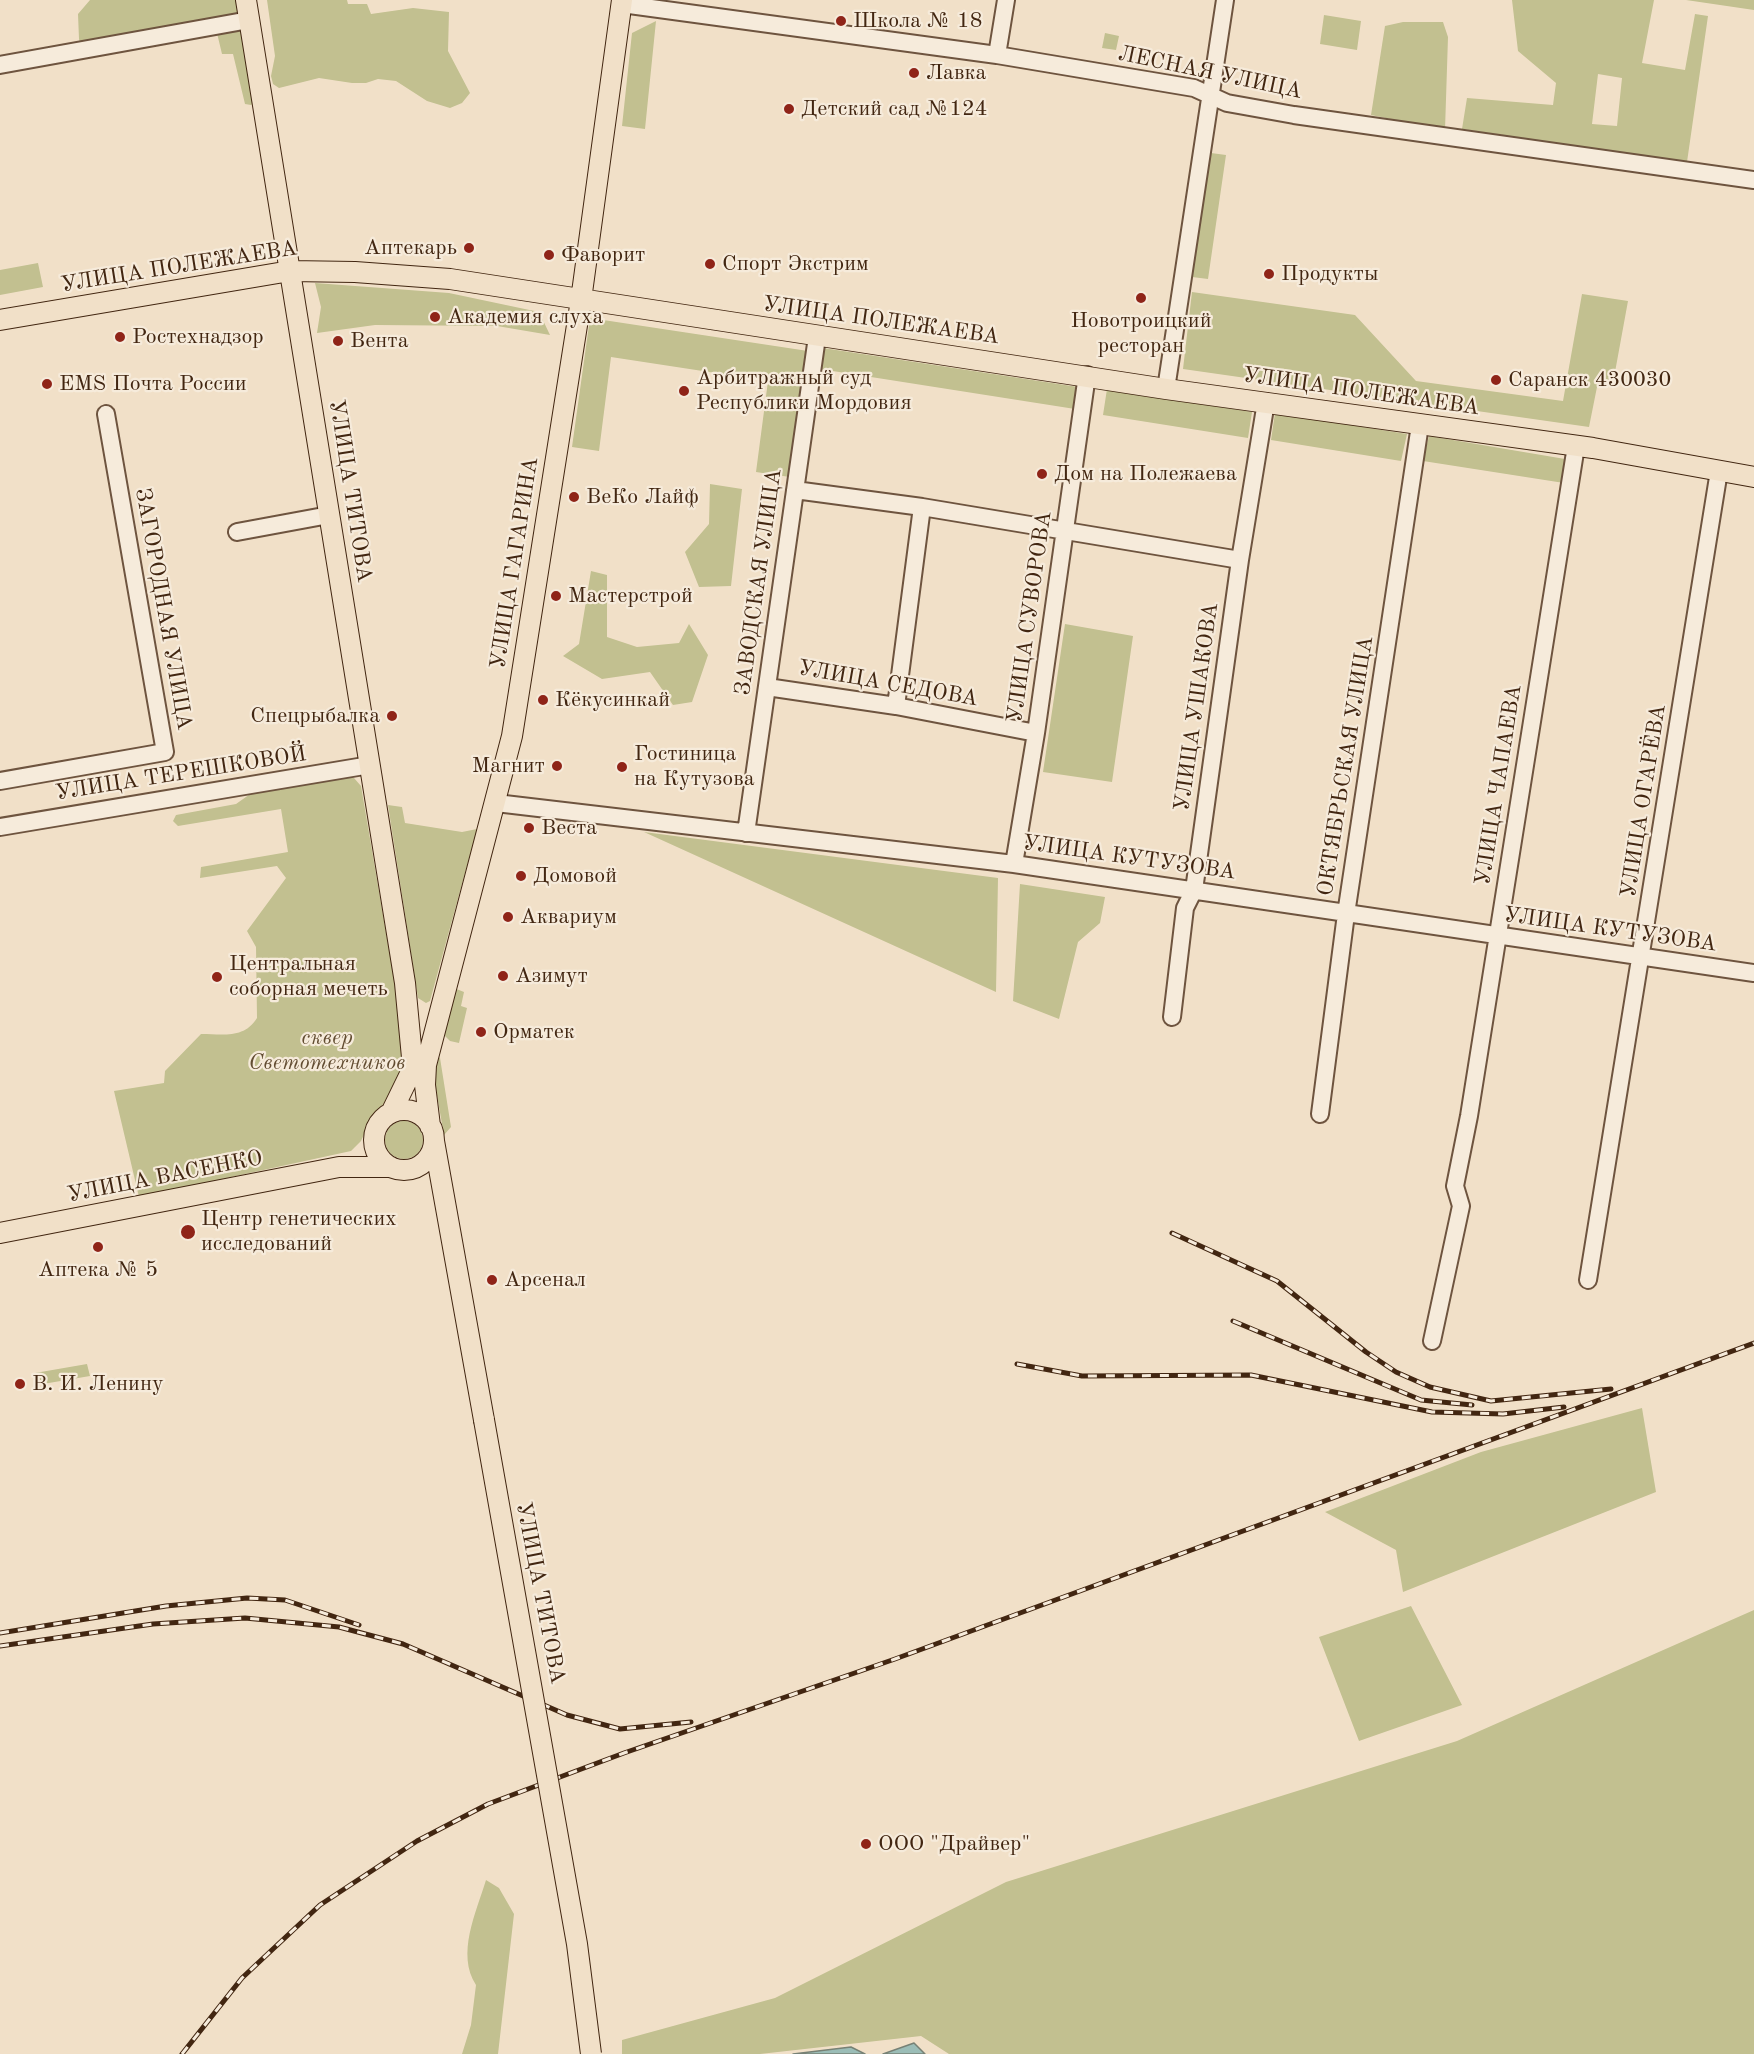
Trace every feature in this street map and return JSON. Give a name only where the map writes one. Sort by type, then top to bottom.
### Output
[{"type":"main road","name":"УЛИЦА ТИТОВА","points":[[246,0],[406,990],[414,1053],[413,1068],[409,1081],[391,1113]]},
{"type":"main road","name":"УЛИЦА ГАГАРИНА","points":[[432,1134],[425,1085],[432,1043],[512,736],[581,300],[622,2]]},
{"type":"main road","name":"УЛИЦА ПОЛЕЖАЕВА","points":[[0,320],[290,271],[450,279],[817,337],[1087,375],[1166,389],[1576,446],[1754,477]]},
{"type":"main road","points":[[406,990],[419,1007],[426,1010],[443,1000]]},
{"type":"main road","points":[[409,1081],[432,1043]]},
{"type":"main road","points":[[400,1168],[423,1163],[432,1149],[432,1134],[422,1116],[410,1111],[391,1113],[380,1123],[374,1137],[378,1154],[400,1168],[430,1184],[445,1203]]},
{"type":"main road","name":"УЛИЦА ТИТОВА","points":[[432,1134],[577,1944],[591,2054]]},
{"type":"main road","name":"УЛИЦА ВАСЕНКО","points":[[339,1167],[361,1153],[374,1137]]},
{"type":"main road","name":"УЛИЦА ВАСЕНКО","points":[[0,1233],[339,1167],[400,1168]]},
{"type":"street","points":[[997,56],[1006,0]]},
{"type":"street","points":[[1166,389],[1225,0]]},
{"type":"street","name":"ЛЕСНАЯ УЛИЦА","points":[[622,2],[997,56],[1194,88],[1227,103],[1294,115],[1754,180]]},
{"type":"street","points":[[0,65],[249,20]]},
{"type":"street","name":"ЗАВОДСКАЯ УЛИЦА","points":[[746,833],[817,337]]},
{"type":"street","name":"УЛИЦА СУВОРОВА","points":[[1014,864],[1036,733],[1087,375]]},
{"type":"street","name":"УЛИЦА УШАКОВА","points":[[1172,1017],[1185,908],[1194,890],[1240,560],[1266,402]]},
{"type":"street","name":"ЗАГОРОДНАЯ УЛИЦА","points":[[0,781],[165,752],[106,414]]},
{"type":"street","name":"ОКТЯБРЬСКАЯ УЛИЦА","points":[[1320,1114],[1346,914],[1420,425]]},
{"type":"street","name":"УЛИЦА ЧАПАЕВА","points":[[1432,1341],[1461,1206],[1455,1186],[1469,1116],[1576,446]]},
{"type":"street","name":"УЛИЦА ОГАРЁВА","points":[[1588,1280],[1719,471]]},
{"type":"street","points":[[795,490],[922,507],[1240,560]]},
{"type":"street","points":[[896,706],[922,507]]},
{"type":"street","points":[[237,532],[329,515]]},
{"type":"street","name":"УЛИЦА СЕДОВА","points":[[767,687],[896,706],[1036,733]]},
{"type":"street","name":"УЛИЦА ТЕРЕШКОВОЙ","points":[[1,822],[370,765]]},
{"type":"street","name":"УЛИЦА КУТУЗОВА","points":[[496,802],[1014,864],[1754,974]]},
{"type":"green space","points":[[90,0],[238,0],[255,102],[251,105],[245,104],[233,54],[222,54],[216,29],[83,54],[79,39],[78,14]]},
{"type":"green space","points":[[267,0],[347,0],[348,4],[367,4],[371,14],[413,8],[449,12],[448,51],[470,93],[462,103],[450,108],[427,101],[396,81],[378,79],[366,83],[352,83],[319,78],[279,88],[273,84],[271,76],[275,56]]},
{"type":"green space","points":[[1512,0],[1654,0],[1642,63],[1685,70],[1695,14],[1708,16],[1687,162],[1462,129],[1467,98],[1553,105],[1556,83],[1518,51]],"holes":[[[1598,74],[1622,78],[1617,126],[1592,124]]]},
{"type":"green space","points":[[1686,0],[1754,0],[1754,10]]},
{"type":"green space","points":[[1324,15],[1361,21],[1357,50],[1320,44]]},
{"type":"green space","points":[[656,21],[645,129],[622,126],[632,33]]},
{"type":"green space","points":[[1403,22],[1443,22],[1448,37],[1445,130],[1371,115],[1385,26]]},
{"type":"green space","points":[[1105,33],[1119,36],[1116,50],[1102,48]]},
{"type":"green space","points":[[1211,153],[1226,155],[1208,279],[1192,277]]},
{"type":"green space","points":[[38,263],[43,287],[0,295],[0,270]]},
{"type":"green space","points":[[315,283],[449,293],[539,312],[550,335],[497,326],[375,325],[317,333],[321,307]]},
{"type":"green space","points":[[1192,292],[1355,315],[1416,381],[1563,401],[1582,294],[1628,301],[1613,383],[1598,382],[1589,427],[1183,369]]},
{"type":"green space","points":[[590,318],[808,351],[790,477],[756,472],[768,381],[611,357],[599,451],[572,447]]},
{"type":"green space","points":[[823,348],[1078,387],[1075,409],[820,369]]},
{"type":"green space","points":[[1107,389],[1252,412],[1248,438],[1103,415]]},
{"type":"green space","points":[[1275,413],[1407,434],[1401,461],[1271,440]]},
{"type":"green space","points":[[1429,436],[1565,459],[1564,483],[1423,461]]},
{"type":"green space","points":[[710,484],[742,489],[731,586],[699,587],[685,552],[709,524]]},
{"type":"green space","points":[[591,571],[607,575],[607,637],[637,647],[679,643],[689,624],[708,655],[692,702],[673,705],[650,672],[602,679],[563,656],[579,644]]},
{"type":"green space","points":[[1065,624],[1133,636],[1112,782],[1043,772]]},
{"type":"green space","name":"сквер Светотехников","points":[[344,776],[354,778],[361,786],[404,1038],[402,1073],[394,1092],[372,1117],[361,1141],[351,1151],[139,1197],[114,1091],[164,1083],[165,1071],[201,1034],[232,1034],[252,1025],[257,1018],[256,947],[247,931],[286,878],[277,866],[200,878],[201,867],[288,852],[281,809],[178,826],[173,821],[176,815],[236,804],[253,792]]},
{"type":"green space","points":[[388,805],[402,807],[405,823],[462,832],[477,829],[430,1001],[426,1003],[418,998]]},
{"type":"green space","points":[[644,832],[998,878],[996,992]]},
{"type":"green space","points":[[1020,884],[1105,897],[1100,923],[1078,942],[1059,1019],[1013,1001]]},
{"type":"green space","points":[[454,988],[464,992],[461,1006],[467,1008],[459,1043],[450,1041],[442,1033]]},
{"type":"green space","points":[[436,1055],[440,1058],[451,1127],[444,1135],[433,1073]]},
{"type":"green space","points":[[404,1121],[417,1127],[423,1140],[417,1153],[404,1159],[391,1153],[385,1140],[391,1127]]},
{"type":"green space","points":[[87,1364],[90,1376],[37,1385],[35,1373]]},
{"type":"green space","points":[[1642,1408],[1656,1492],[1403,1592],[1396,1550],[1325,1512],[1481,1452]]},
{"type":"green space","points":[[1411,1606],[1462,1705],[1359,1741],[1319,1637]]},
{"type":"green space","points":[[1754,1610],[1754,2054],[949,2054],[921,2036],[760,2054],[622,2054],[622,2040],[775,1998],[1006,1882],[1457,1741]]},
{"type":"green space","points":[[486,1880],[499,1888],[514,1914],[498,2054],[462,2054],[471,2025],[476,1985],[470,1973],[468,1947],[473,1920]]},
{"type":"water","points":[[914,2043],[925,2054],[883,2054]]},
{"type":"water","points":[[851,2047],[865,2054],[793,2054]]},
{"type":"railway","points":[[1172,1233],[1277,1281],[1366,1352],[1396,1372],[1430,1387],[1491,1401],[1611,1389]]},
{"type":"railway","points":[[1233,1321],[1421,1400],[1472,1405]]},
{"type":"railway","points":[[182,2054],[242,1978],[320,1905],[417,1841],[488,1804],[624,1753],[895,1659],[1754,1343]]},
{"type":"railway","points":[[1017,1364],[1082,1376],[1251,1375],[1432,1412],[1503,1414],[1564,1407]]},
{"type":"railway","points":[[0,1633],[166,1606],[247,1598],[285,1600],[359,1625]]},
{"type":"railway","points":[[0,1646],[153,1624],[245,1618],[339,1627],[403,1644],[567,1715],[620,1729],[691,1722]]},
{"type":"place","name":"Школа № 18","points":[[841,21]]},
{"type":"place","name":"Лавка","points":[[914,73]]},
{"type":"place","name":"Детский сад №124","points":[[789,109]]},
{"type":"place","name":"Аптекарь","points":[[469,248]]},
{"type":"place","name":"Фаворит","points":[[549,255]]},
{"type":"place","name":"Спорт Экстрим","points":[[710,264]]},
{"type":"place","name":"Продукты","points":[[1269,274]]},
{"type":"place","name":"Новотроицкий ресторан","points":[[1141,298]]},
{"type":"place","name":"Академия слуха","points":[[435,317]]},
{"type":"place","name":"Ростехнадзор","points":[[120,337]]},
{"type":"place","name":"Вента","points":[[338,341]]},
{"type":"place","name":"Саранск 430030","points":[[1496,380]]},
{"type":"place","name":"EMS Почта России","points":[[47,384]]},
{"type":"place","name":"Арбитражный суд Республики Мордовия","points":[[684,391]]},
{"type":"place","name":"Дом на Полежаева","points":[[1042,474]]},
{"type":"place","name":"ВеКо Лайф","points":[[574,497]]},
{"type":"place","name":"Мастерстрой","points":[[556,596]]},
{"type":"place","name":"Кёкусинкай","points":[[543,700]]},
{"type":"place","name":"Спецрыбалка","points":[[392,716]]},
{"type":"place","name":"Магнит","points":[[557,766]]},
{"type":"place","name":"Гостиница на Кутузова","points":[[622,767]]},
{"type":"place","name":"Веста","points":[[529,828]]},
{"type":"place","name":"Домовой","points":[[521,876]]},
{"type":"place","name":"Аквариум","points":[[508,917]]},
{"type":"place","name":"Азимут","points":[[503,976]]},
{"type":"place","name":"Центральная соборная мечеть","points":[[217,977]]},
{"type":"place","name":"Орматек","points":[[481,1032]]},
{"type":"place","name":"Центр генетических исследований","points":[[188,1232]]},
{"type":"place","name":"Аптека № 5","points":[[98,1247]]},
{"type":"place","name":"Арсенал","points":[[492,1280]]},
{"type":"place","name":"В. И. Ленину","points":[[20,1384]]},
{"type":"place","name":"ООО \"Драйвер\"","points":[[866,1844]]}]
